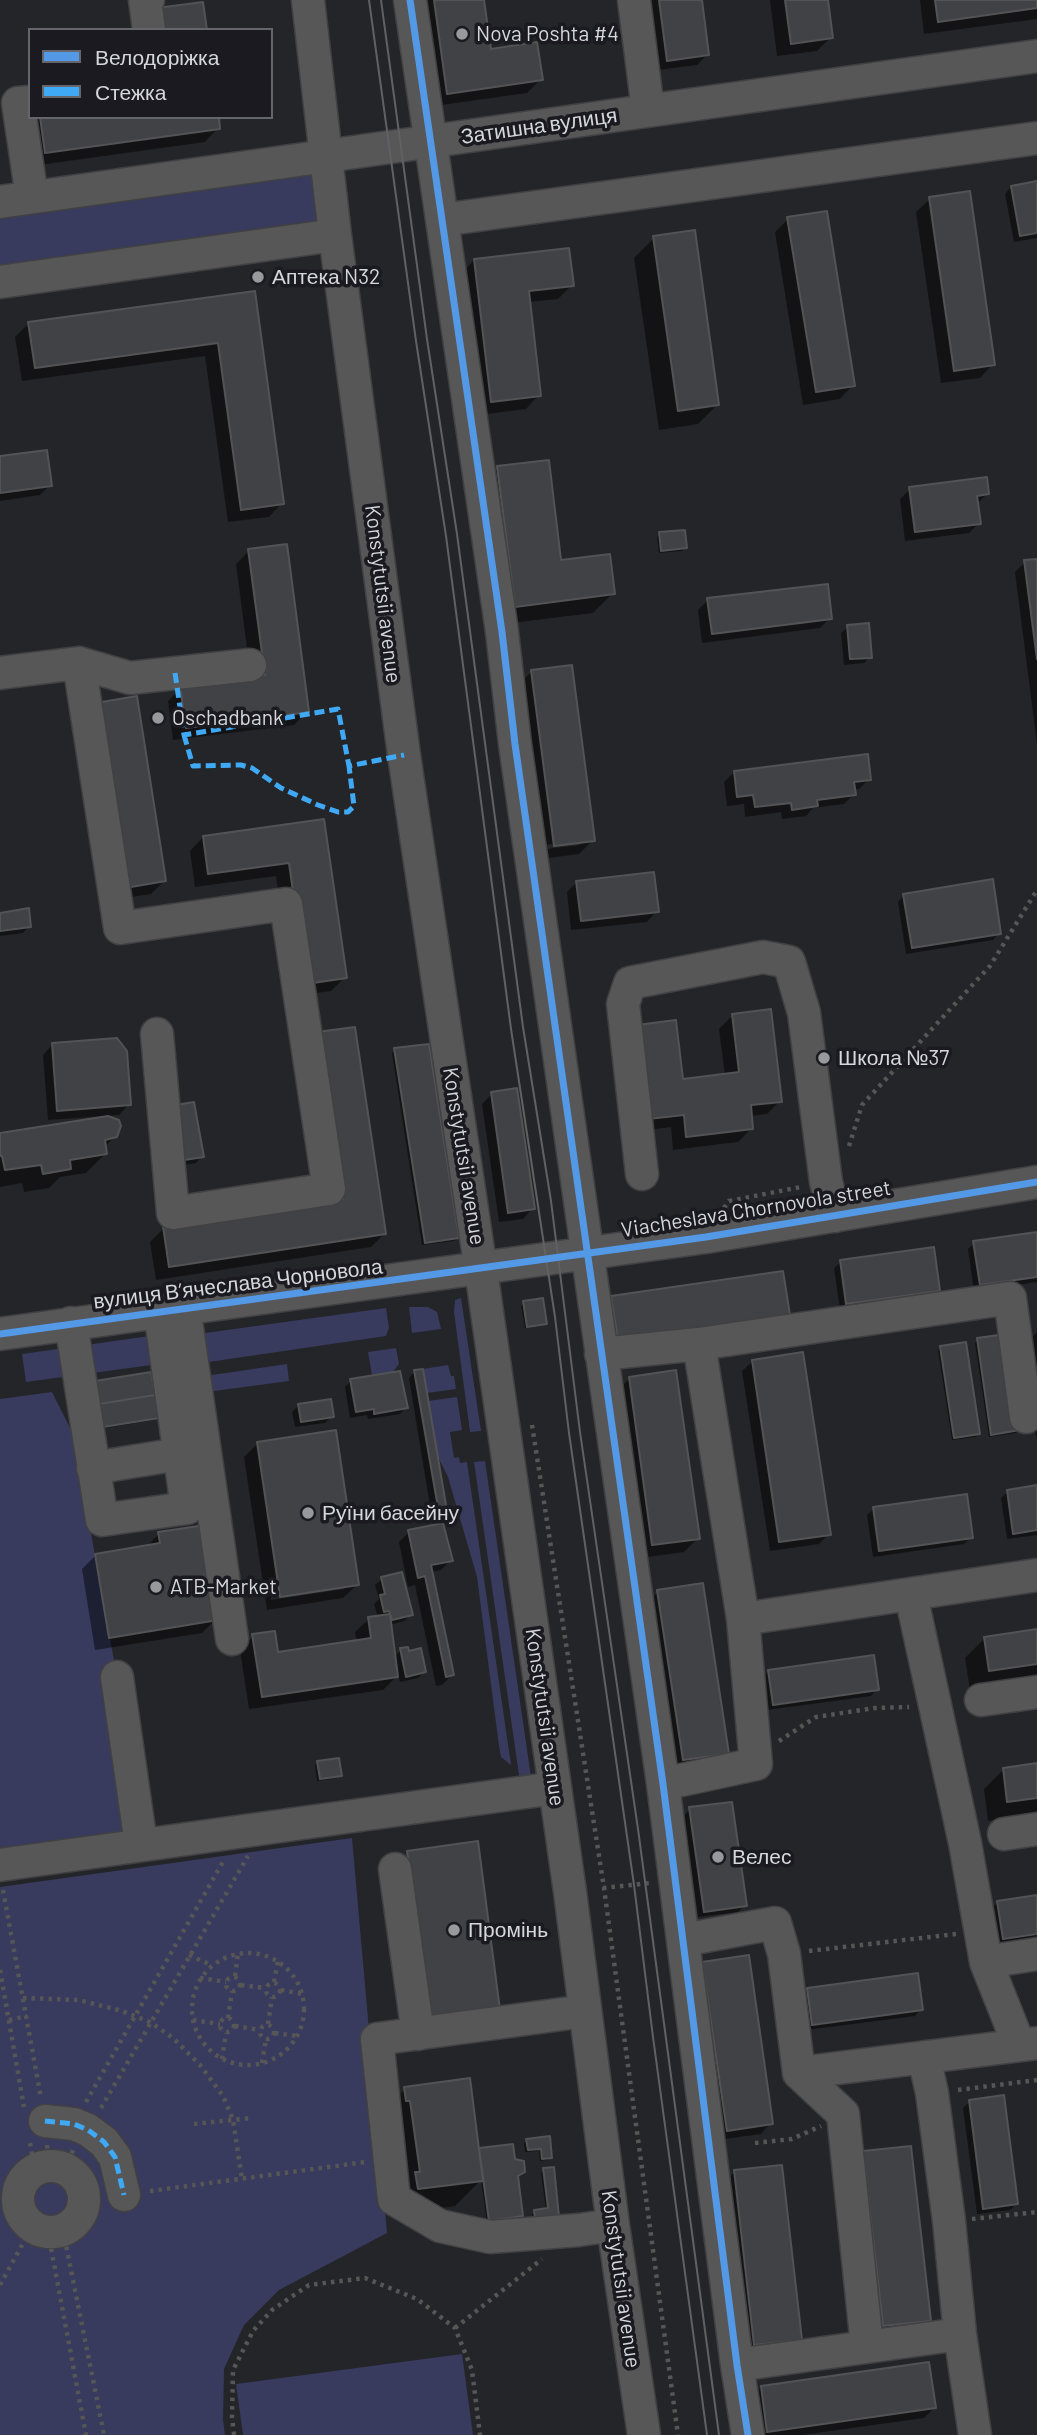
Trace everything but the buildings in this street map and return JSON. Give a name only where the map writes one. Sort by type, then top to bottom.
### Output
[{"type":"street","points":[[148,0],[145,0],[149,28]]},
{"type":"street","name":"Konstytutsii avenue","points":[[308,0],[335,235],[404,755],[570,1892],[613,2225],[644,2435]]},
{"type":"street","points":[[410,0],[502,632],[515,744],[663,1784],[748,2435]]},
{"type":"street","points":[[634,0],[648,110]]},
{"type":"street","name":"Затишна вулиця","points":[[0,202],[1037,57]]},
{"type":"street","points":[[28,102],[18,103],[32,197]]},
{"type":"street","points":[[442,220],[1037,138]]},
{"type":"street","points":[[0,282],[335,235]]},
{"type":"street","points":[[79,663],[120,928],[286,904],[329,1188],[173,1213],[157,1034]]},
{"type":"street","points":[[0,673],[79,663],[130,678],[250,665]]},
{"type":"street","points":[[642,1174],[623,1004],[631,983],[763,957],[789,962],[804,1013],[826,1182],[835,1216]]},
{"type":"street","name":"Viacheslava Chornovola street","points":[[481,1270],[706,1237],[1037,1182]]},
{"type":"street","name":"вулиця Вʼячеслава Чорновола","points":[[0,1334],[481,1270]]},
{"type":"street","points":[[601,1354],[699,1344],[1010,1298],[1026,1417]]},
{"type":"street","points":[[71,1323],[102,1520],[187,1508],[179,1454],[172,1309]]},
{"type":"street","points":[[172,1309],[232,1639]]},
{"type":"street","points":[[663,1784],[756,1765],[743,1619],[699,1344]]},
{"type":"street","points":[[93,1468],[179,1454]]},
{"type":"street","points":[[743,1619],[1037,1575]]},
{"type":"street","points":[[799,2073],[1028,2044],[986,1962],[965,1843],[911,1595]]},
{"type":"street","points":[[117,1677],[141,1844]]},
{"type":"street","points":[[981,1700],[1037,1692]]},
{"type":"street","points":[[1,1877],[141,1844],[555,1788]]},
{"type":"street","points":[[1004,1833],[1037,1829]]},
{"type":"street","points":[[395,1869],[418,2034]]},
{"type":"street","points":[[684,1940],[775,1923],[783,1954],[799,2073],[844,2114],[867,2346]]},
{"type":"street","points":[[986,1962],[1037,1954]]},
{"type":"street","points":[[585,2011],[377,2039],[394,2199],[440,2226],[490,2237],[613,2225]]},
{"type":"street","points":[[924,2057],[932,2093],[949,2221],[960,2334],[975,2435]]},
{"type":"street","points":[[49,2138],[104,2142],[115,2157],[124,2195]]},
{"type":"street","points":[[49,2138],[65,2169],[80,2183],[84,2204],[80,2215],[72,2224],[48,2230],[23,2219],[17,2197],[20,2186],[49,2138]]},
{"type":"street","points":[[737,2365],[960,2334]]},
{"type":"path","points":[[706,1237],[729,1201],[826,1182],[846,1153],[862,1105],[990,966],[1037,890]]},
{"type":"path","points":[[531,1414],[604,1888],[678,2435]]},
{"type":"path","points":[[756,1756],[816,1717],[875,1708],[909,1707],[934,1701]]},
{"type":"path","points":[[49,2138],[150,2022],[265,1827]]},
{"type":"path","points":[[49,2138],[135,2016],[223,1861],[233,1856]]},
{"type":"path","points":[[1,1877],[49,2138]]},
{"type":"path","points":[[570,1892],[675,1881]]},
{"type":"path","points":[[783,1954],[979,1931]]},
{"type":"path","points":[[235,1976],[238,1954]]},
{"type":"path","points":[[264,1954],[278,1961],[294,1975],[303,1994],[305,2011],[301,2030],[291,2046],[276,2058],[261,2063],[239,2065],[222,2059],[207,2048],[196,2033],[192,1996],[200,1978],[211,1965],[227,1956],[264,1954]]},
{"type":"path","points":[[189,1955],[211,1965]]},
{"type":"path","points":[[274,1982],[278,1961]]},
{"type":"path","points":[[0,1970],[9,2020],[49,2138]]},
{"type":"path","points":[[226,1982],[228,1978],[235,1976]]},
{"type":"path","points":[[235,1976],[241,1985]]},
{"type":"path","points":[[200,1978],[226,1982]]},
{"type":"path","points":[[226,1982],[232,1991]]},
{"type":"path","points":[[266,1988],[274,1982],[279,1984],[279,1995],[272,1997]]},
{"type":"path","points":[[241,1985],[266,1988]]},
{"type":"path","points":[[232,1991],[241,1985]]},
{"type":"path","points":[[266,1988],[268,1995],[272,1997]]},
{"type":"path","points":[[281,1990],[303,1994]]},
{"type":"path","points":[[228,2018],[232,1991]]},
{"type":"path","points":[[268,2024],[272,1997]]},
{"type":"path","points":[[23,1998],[79,2000],[150,2022],[173,2038],[200,2064],[223,2096],[233,2120],[242,2179]]},
{"type":"path","points":[[9,2020],[27,2016]]},
{"type":"path","points":[[220,2024],[228,2018]]},
{"type":"path","points":[[228,2018],[235,2026]]},
{"type":"path","points":[[193,2020],[220,2024]]},
{"type":"path","points":[[220,2024],[222,2031],[226,2033]]},
{"type":"path","points":[[268,2024],[262,2026],[260,2035],[271,2039],[275,2033]]},
{"type":"path","points":[[268,2024],[274,2028],[275,2033]]},
{"type":"path","points":[[235,2026],[260,2030]]},
{"type":"path","points":[[226,2033],[231,2032],[235,2026]]},
{"type":"path","points":[[222,2059],[226,2033]]},
{"type":"path","points":[[275,2033],[297,2036]]},
{"type":"path","points":[[261,2063],[266,2039]]},
{"type":"path","points":[[932,2093],[1037,2080]]},
{"type":"path","points":[[755,2143],[792,2139],[844,2114]]},
{"type":"path","points":[[194,2124],[251,2118]]},
{"type":"path","points":[[84,2204],[124,2195],[390,2159]]},
{"type":"path","points":[[949,2221],[1037,2212]]},
{"type":"path","points":[[0,2285],[48,2230]]},
{"type":"path","points":[[48,2230],[86,2435]]},
{"type":"path","points":[[48,2230],[104,2435]]},
{"type":"path","points":[[455,2328],[548,2255]]},
{"type":"path","points":[[234,2435],[233,2370],[253,2331],[272,2310],[309,2285],[365,2277],[417,2299],[455,2328],[472,2370],[480,2435]]},
{"type":"shaded area","points":[[311,174],[318,227],[0,270],[0,216]]},
{"type":"shaded area","points":[[461,1298],[481,1431],[470,1432],[454,1312],[455,1300]]},
{"type":"shaded area","points":[[409,1307],[428,1307],[437,1312],[441,1329],[412,1333]]},
{"type":"shaded area","points":[[386,1308],[389,1328],[386,1336],[202,1363],[198,1334]]},
{"type":"shaded area","points":[[178,1332],[181,1361],[26,1382],[22,1354]]},
{"type":"shaded area","points":[[396,1348],[399,1364],[392,1373],[372,1375],[368,1352]]},
{"type":"shaded area","points":[[287,1364],[289,1381],[207,1392],[205,1376]]},
{"type":"shaded area","points":[[448,1365],[451,1376],[454,1376],[456,1389],[427,1393],[423,1369]]},
{"type":"shaded area","points":[[52,1392],[73,1434],[117,1677],[141,1844],[0,1865],[0,1399]]},
{"type":"shaded area","points":[[457,1397],[462,1430],[450,1432],[454,1458],[459,1457],[460,1463],[467,1462],[511,1765],[501,1757],[499,1746],[477,1577],[448,1477],[437,1455],[428,1401]]},
{"type":"shaded area","points":[[485,1461],[531,1777],[520,1782],[474,1462]]},
{"type":"shaded area","points":[[352,1838],[387,2233],[279,2290],[244,2325],[224,2369],[225,2435],[0,2435],[0,1887]]},
{"type":"shaded area","points":[[462,2354],[473,2435],[243,2435],[236,2384]]},
{"type":"tram line","points":[[369,0],[446,536],[511,1029],[555,1317],[569,1433],[634,1885],[707,2435]]},
{"type":"tram line","points":[[381,0],[427,339],[457,534],[523,1027],[551,1201],[580,1432],[638,1829],[719,2435]]},
{"type":"marked path","points":[[175,673],[184,735],[338,709],[349,766],[404,755]]},
{"type":"marked path","points":[[184,735],[193,766],[241,765],[252,768],[281,788],[338,812],[348,812],[354,806],[349,766]]},
{"type":"marked path","points":[[45,2121],[74,2124],[104,2142],[115,2157],[124,2195]]},
{"type":"cycle path","points":[[410,0],[502,632],[515,744],[663,1784],[748,2435]]},
{"type":"cycle path","points":[[0,1334],[706,1237],[1037,1182]]},
{"type":"place","name":"Nova Poshta #4","points":[[462,34]]},
{"type":"place","name":"Аптека N32","points":[[258,277]]},
{"type":"place","name":"Oschadbank","points":[[158,718]]},
{"type":"place","name":"Школа №37","points":[[824,1058]]},
{"type":"place","name":"Руїни басейну","points":[[308,1513]]},
{"type":"place","name":"ATB-Market","points":[[156,1587]]},
{"type":"place","name":"Велес","points":[[718,1857]]},
{"type":"place","name":"Промінь","points":[[454,1930]]}]
